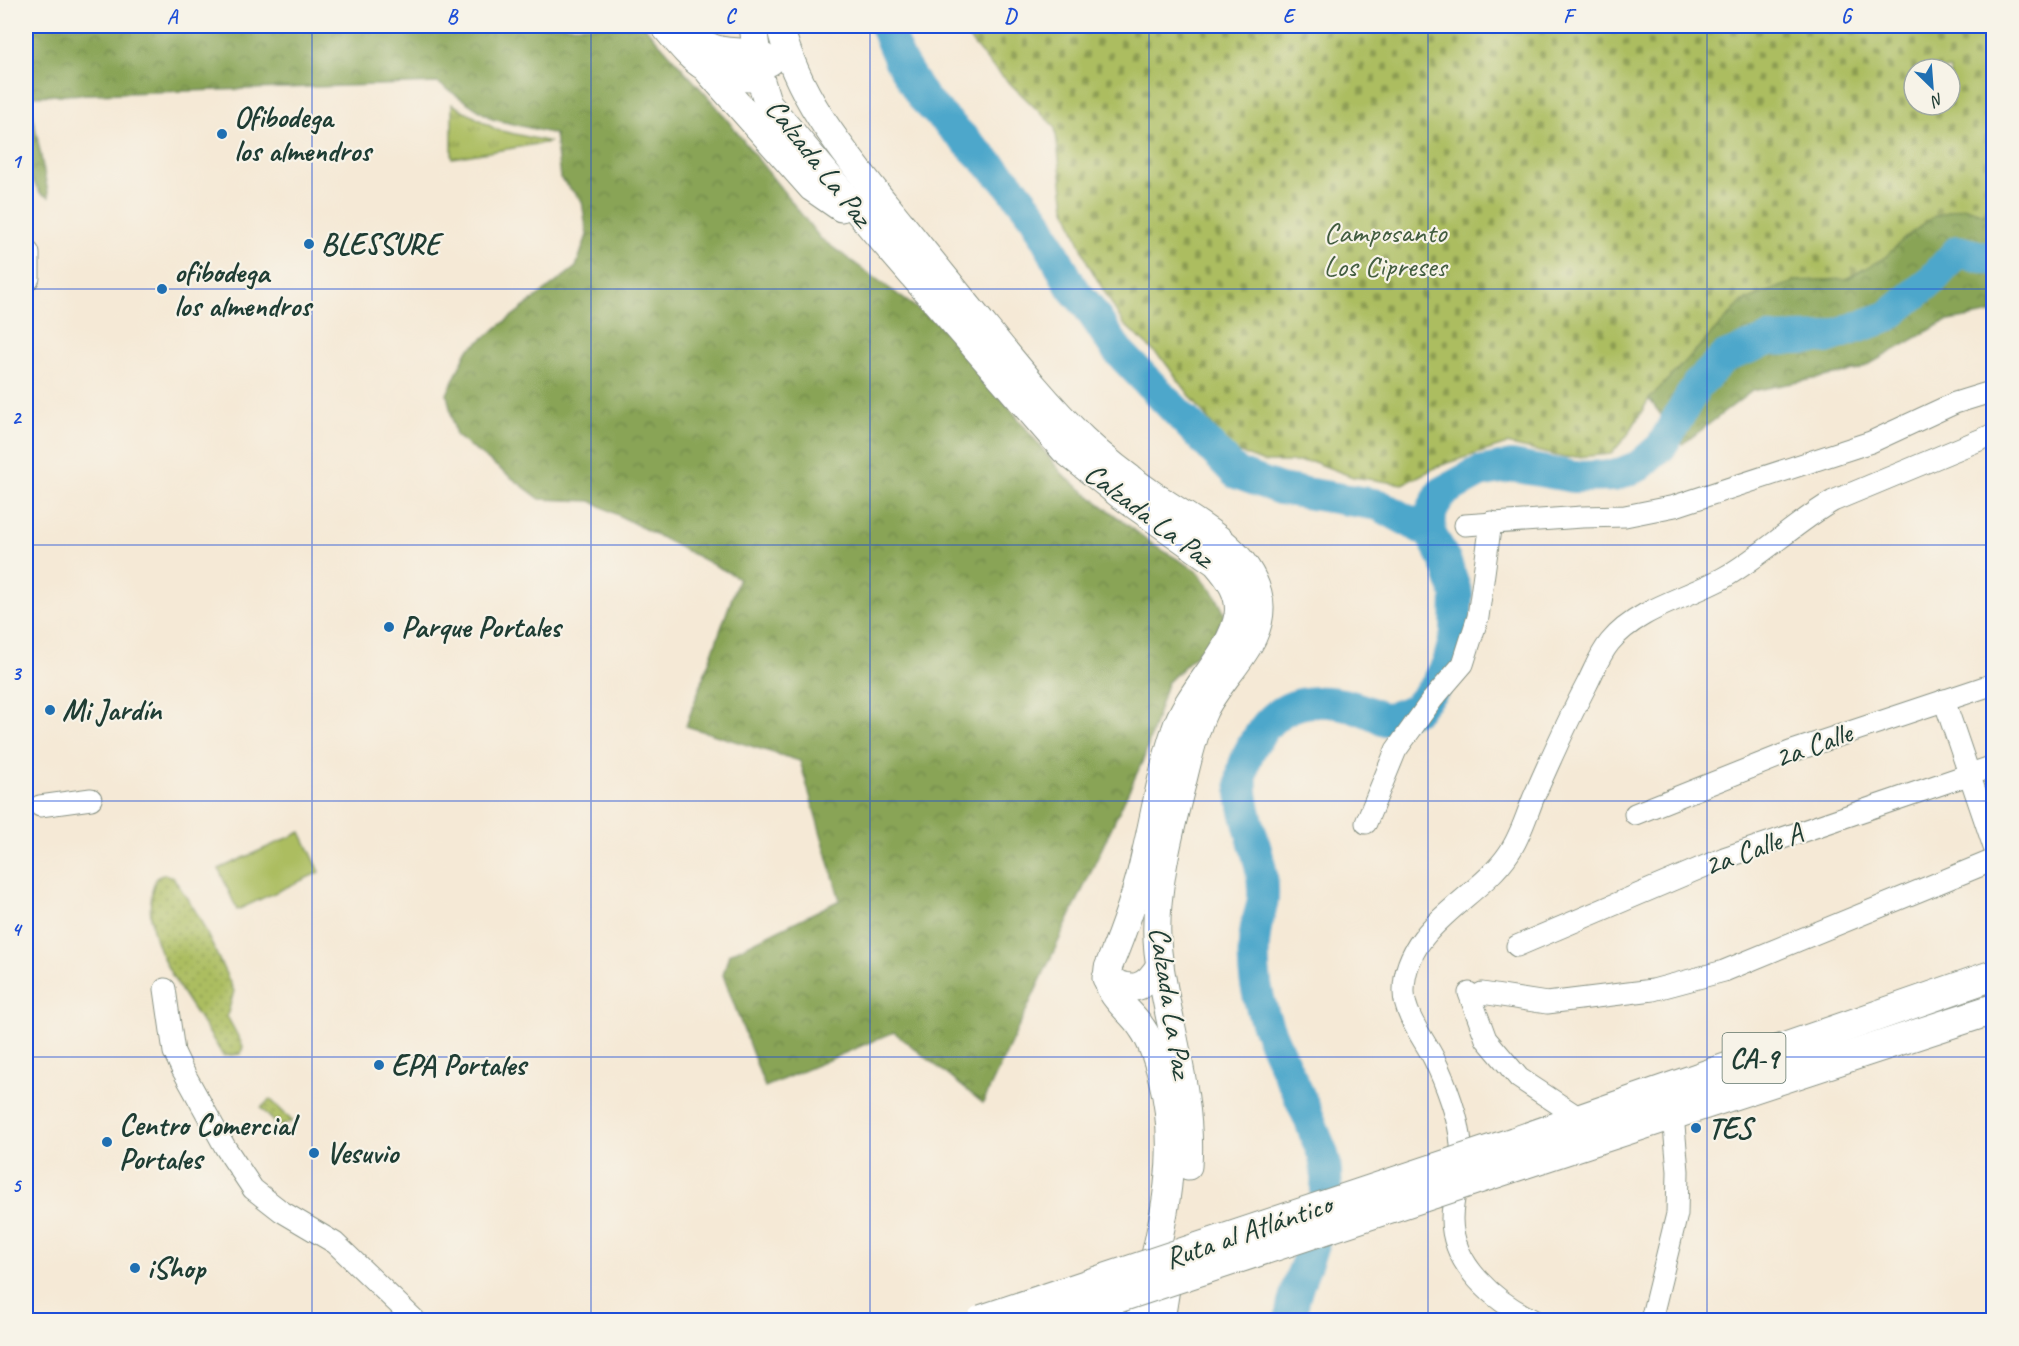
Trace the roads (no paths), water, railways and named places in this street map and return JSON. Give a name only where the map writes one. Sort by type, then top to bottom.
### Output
[{"type":"highway","name":"CA-9","points":[[1518,1153],[1581,1119],[1994,975]]},
{"type":"highway","name":"CA-9","points":[[1518,1153],[1673,1115],[1994,1009]]},
{"type":"highway","name":"Ruta al Atlántico","points":[[982,1320],[1518,1153]]},
{"type":"highway","name":"Ruta al Atlántico","points":[[1050,1320],[1518,1153]]},
{"type":"main road","points":[[664,26],[687,54],[709,72],[812,188],[876,233]]},
{"type":"main road","points":[[687,26],[707,45],[758,66]]},
{"type":"main road","name":"Calzada La Paz","points":[[753,26],[764,96],[774,112],[876,233],[1064,450],[1103,482],[1216,563],[1228,576],[1237,596],[1238,615],[1232,636],[1191,697],[1175,731],[1145,859],[1106,978],[1111,994],[1142,1028],[1152,1046],[1162,1078],[1169,1120],[1170,1185],[1139,1320]]},
{"type":"main road","name":"Calzada La Paz","points":[[780,26],[793,68],[819,117],[842,150],[983,324],[1082,438],[1125,475],[1224,543],[1248,569],[1255,585],[1260,606],[1253,639],[1203,712],[1177,802],[1158,911],[1161,965],[1185,1091],[1188,1124],[1185,1190],[1161,1320]]},
{"type":"main road","points":[[709,72],[758,66],[770,61],[781,87],[812,130],[842,150]]},
{"type":"main road","points":[[26,254],[26,277]]},
{"type":"main road","points":[[1106,978],[1127,988],[1138,987],[1147,984],[1161,965]]},
{"type":"street","points":[[1465,525],[1625,516],[1675,506],[1871,442],[1955,403],[1994,391]]},
{"type":"street","points":[[1533,1320],[1510,1309],[1466,1267],[1455,1248],[1452,1218],[1462,1146],[1456,1120],[1436,1062],[1409,1012],[1403,993],[1407,967],[1419,942],[1449,910],[1487,880],[1510,851],[1561,732],[1610,642],[1629,624],[1722,578],[1760,555],[1813,513],[1833,501],[1994,434]]},
{"type":"street","points":[[1366,823],[1396,750],[1432,700],[1463,664],[1478,617],[1491,522]]},
{"type":"street","name":"2a Calle","points":[[1635,814],[1790,752],[1994,684]]},
{"type":"street","points":[[1944,700],[1994,847]]},
{"type":"street","name":"2a Calle A","points":[[1517,946],[1724,858],[1994,766]]},
{"type":"street","points":[[40,806],[91,799]]},
{"type":"street","points":[[1581,1119],[1519,1078],[1486,1039],[1476,993],[1547,1003],[1653,990],[1724,971],[1994,860]]},
{"type":"street","points":[[165,988],[174,1052],[241,1173],[267,1202],[335,1243],[415,1320]]},
{"type":"street","points":[[1651,1320],[1677,1214],[1678,1171],[1673,1115]]},
{"type":"waterway","points":[[885,26],[899,59],[923,98],[1008,183],[1035,217],[1072,288],[1087,305],[1117,350],[1236,473],[1280,489],[1379,505],[1430,533],[1445,560],[1457,595],[1456,633],[1448,663],[1435,687],[1416,709],[1385,720],[1369,712],[1335,703],[1301,704],[1286,710],[1272,720],[1254,743],[1243,769],[1244,805],[1263,881],[1263,900],[1256,927],[1254,949],[1254,972],[1258,994],[1270,1032],[1304,1106],[1325,1163],[1326,1185],[1320,1225],[1300,1281],[1290,1320]]},
{"type":"waterway","points":[[1430,533],[1431,513],[1441,493],[1479,472],[1512,466],[1574,477],[1614,476],[1639,466],[1661,447],[1697,385],[1725,357],[1769,340],[1826,338],[1887,317],[1932,280],[1958,251],[1994,260]]},
{"type":"place","name":"Ofibodega los almendros","points":[[222,134]]},
{"type":"place","name":"BLESSURE","points":[[309,244]]},
{"type":"place","name":"ofibodega los almendros","points":[[162,289]]},
{"type":"place","name":"Parque Portales","points":[[389,627]]},
{"type":"place","name":"Mi Jardín","points":[[50,710]]},
{"type":"place","name":"EPA Portales","points":[[379,1065]]},
{"type":"place","name":"TES","points":[[1696,1128]]},
{"type":"place","name":"Centro Comercial Portales","points":[[107,1142]]},
{"type":"place","name":"Vesuvio","points":[[314,1153]]},
{"type":"place","name":"iShop","points":[[135,1268]]},
{"type":"park label","name":"Camposanto Los Cipreses","points":[[1385,249]]}]
